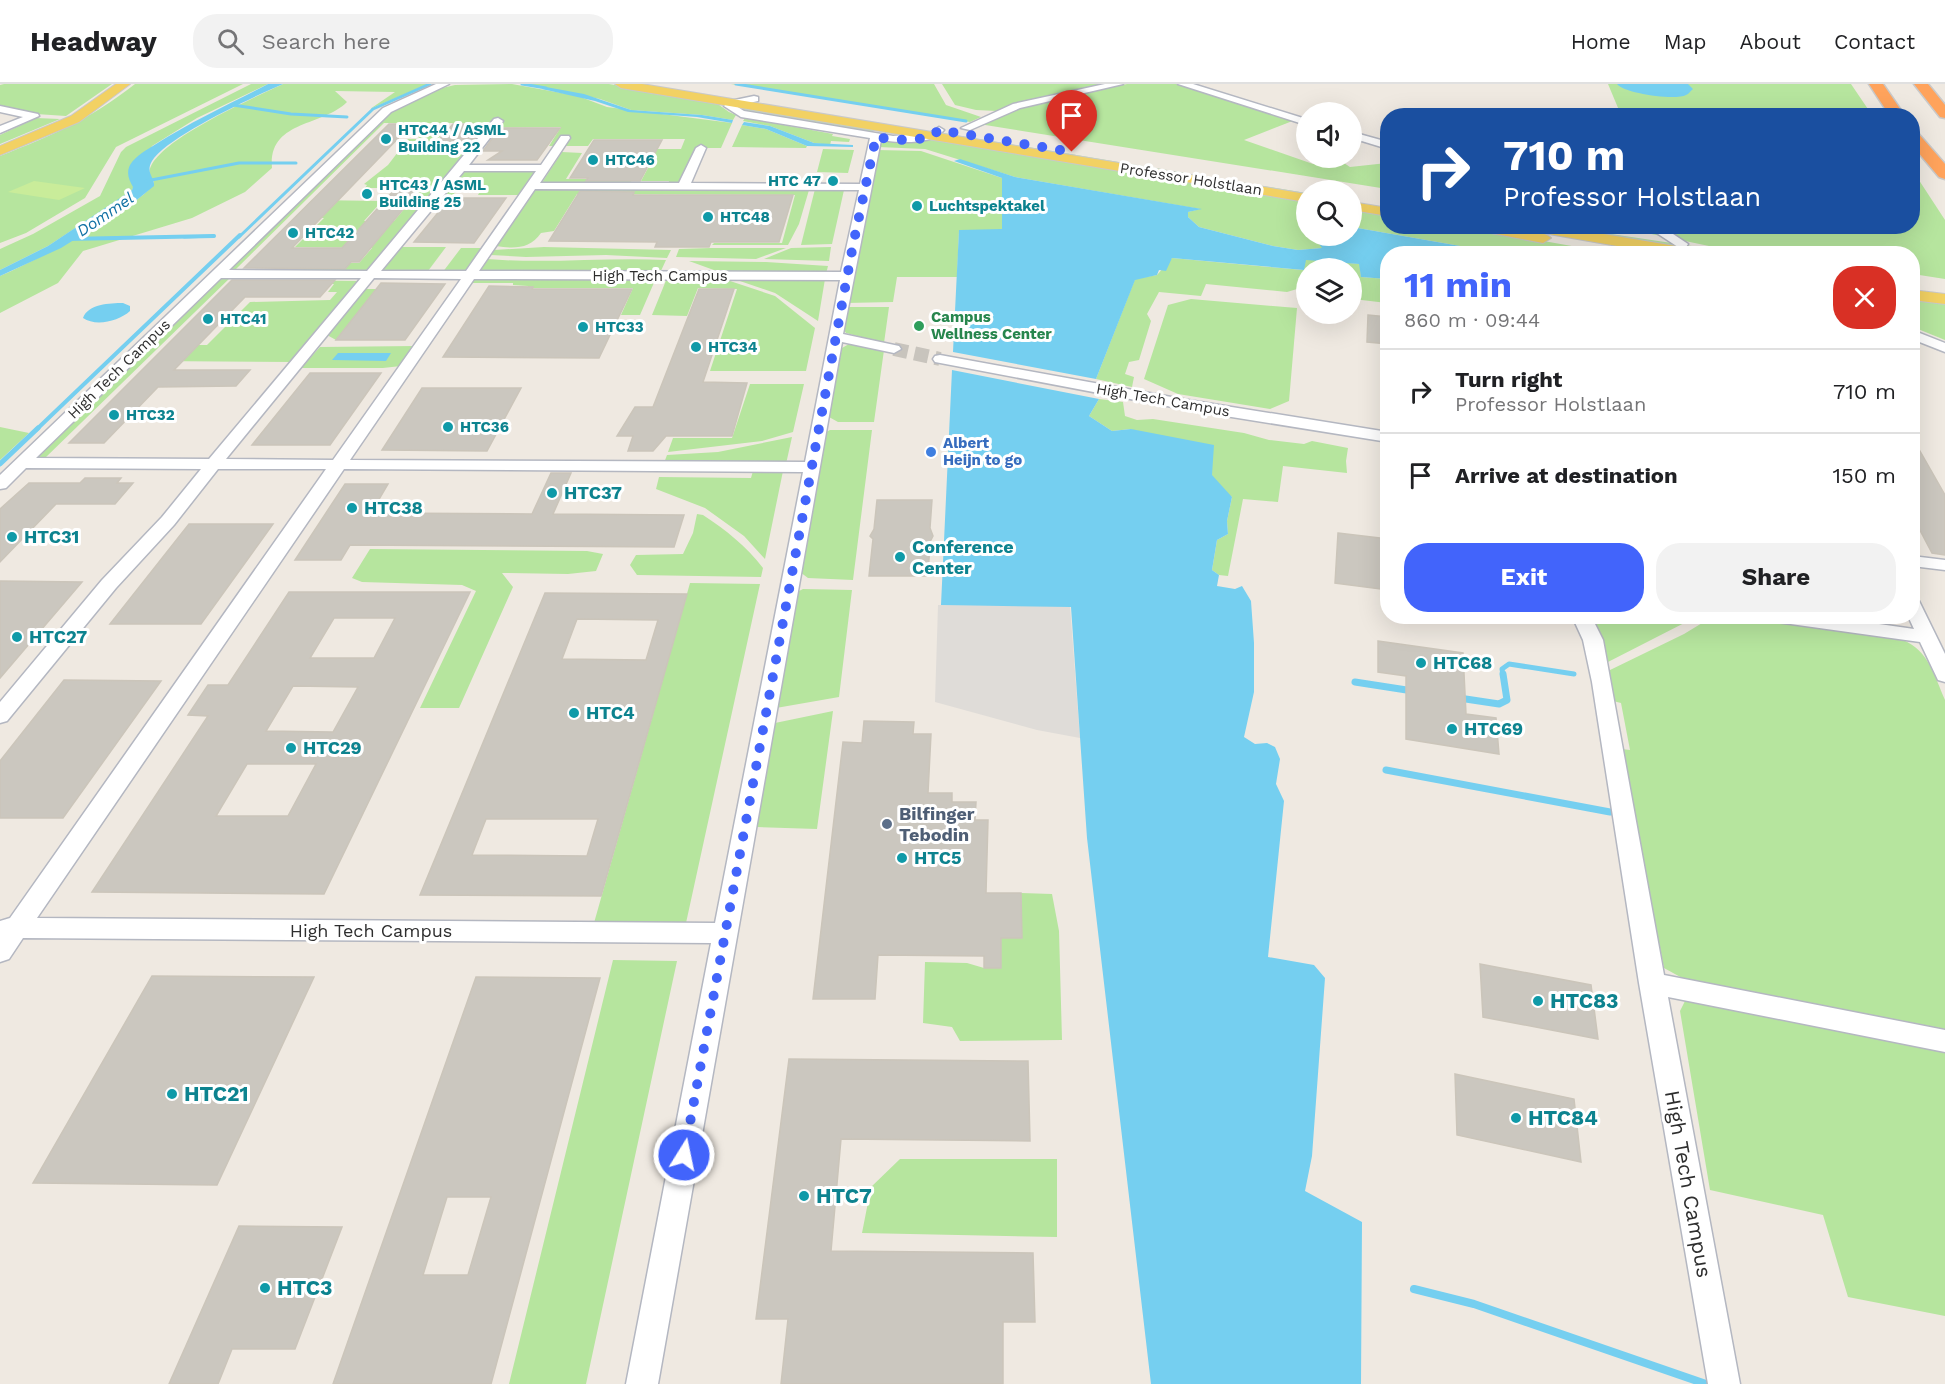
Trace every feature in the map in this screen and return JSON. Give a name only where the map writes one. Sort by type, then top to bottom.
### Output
[{"type":"highway","points":[[1876,84],[1892,108]]},
{"type":"highway","points":[[1921,84],[1945,114]]},
{"type":"highway","points":[[1920,144],[1945,174]]},
{"type":"main road","points":[[0,151],[75,119],[124,84]]},
{"type":"main road","name":"Professor Holstlaan","points":[[621,84],[1296,188]]},
{"type":"main road","name":"Professor Holstlaan","points":[[660,84],[1296,196]]},
{"type":"main road","points":[[1362,200],[1380,203]]},
{"type":"main road","points":[[1362,208],[1380,211]]},
{"type":"main road","points":[[1522,234],[1592,246]]},
{"type":"main road","points":[[1582,234],[1667,246]]},
{"type":"main road","points":[[1920,286],[1945,289]]},
{"type":"main road","points":[[1920,296],[1945,299]]},
{"type":"street","name":"High Tech Campus","points":[[0,484],[387,110],[444,84]]},
{"type":"street","points":[[966,128],[1017,106],[1118,84]]},
{"type":"street","points":[[1184,84],[1296,119]]},
{"type":"street","name":"Professor Holstlaan","points":[[754,99],[729,106],[741,114],[876,137],[902,140],[936,133]]},
{"type":"street","points":[[0,109],[34,116],[0,130]]},
{"type":"street","points":[[0,716],[71,628],[216,464],[259,407],[498,121]]},
{"type":"street","points":[[642,1384],[836,337],[876,137]]},
{"type":"street","points":[[0,952],[9,928],[472,275],[565,138]]},
{"type":"street","points":[[1362,138],[1380,144]]},
{"type":"street","points":[[683,187],[702,148]]},
{"type":"street","points":[[460,168],[546,168]]},
{"type":"street","points":[[533,186],[866,187]]},
{"type":"street","points":[[1665,234],[1683,246]]},
{"type":"street","name":"High Tech Campus","points":[[216,274],[848,276]]},
{"type":"street","points":[[836,337],[894,349]]},
{"type":"street","points":[[1920,337],[1945,348]]},
{"type":"street","name":"High Tech Campus","points":[[940,359],[1188,405],[1380,436]]},
{"type":"street","points":[[21,463],[812,467]]},
{"type":"street","points":[[1920,562],[1945,565]]},
{"type":"street","points":[[1920,622],[1945,675]]},
{"type":"street","name":"High Tech Campus","points":[[1585,624],[1593,640],[1602,682],[1652,983],[1724,1384]]},
{"type":"street","points":[[1834,624],[1927,637]]},
{"type":"street","name":"High Tech Campus","points":[[9,928],[725,933]]},
{"type":"street","points":[[1652,983],[1945,1041]]},
{"type":"green space","points":[[112,84],[66,116],[36,114],[0,105],[0,85]]},
{"type":"green space","points":[[135,84],[243,84],[116,147],[85,198],[26,233],[0,243],[0,156],[70,126]]},
{"type":"green space","points":[[251,84],[268,84],[197,118],[152,146],[132,190],[48,246],[0,270],[0,249],[33,234],[100,196],[121,152],[126,147]]},
{"type":"green space","points":[[283,84],[428,84],[370,109],[395,92],[335,91],[347,102],[336,110],[287,133],[273,152],[272,168],[245,192],[192,218],[83,251],[58,283],[0,313],[0,276],[58,247],[131,204],[147,192],[154,182],[150,170],[158,156],[176,141],[225,112]]},
{"type":"green space","points":[[512,84],[578,96],[607,107],[732,123],[721,148],[697,148],[678,185],[668,185],[669,181],[641,181],[648,168],[604,168],[615,149],[681,149],[685,139],[593,139],[588,146],[549,146],[561,127],[476,128],[479,123],[384,123],[233,272],[226,270],[387,112],[438,89],[455,85]]},
{"type":"green space","points":[[528,84],[609,84],[715,102],[736,115],[733,120],[702,115],[631,110],[600,99]]},
{"type":"green space","points":[[731,84],[934,84],[946,105],[981,117],[970,122]]},
{"type":"green space","points":[[942,84],[1111,84],[997,111],[976,110],[955,105]]},
{"type":"green space","points":[[1127,84],[1176,84],[1295,120],[1244,140],[1296,158],[1296,168],[1362,168],[1362,166],[1380,164],[1380,188],[1362,185],[1362,180],[1331,180],[979,124],[1014,109]]},
{"type":"green space","points":[[1608,84],[1851,84],[1867,108],[1618,108]]},
{"type":"green space","points":[[738,106],[877,129],[869,134],[747,113]]},
{"type":"green space","points":[[36,118],[60,119],[0,144],[0,135]]},
{"type":"green space","points":[[745,118],[850,139],[849,142],[831,141],[830,145],[814,143],[770,126],[743,121]]},
{"type":"green space","points":[[742,125],[766,129],[807,146],[806,148],[732,147]]},
{"type":"green space","points":[[485,130],[368,272],[278,272],[281,269],[343,269],[293,263],[359,263],[372,248],[295,247],[324,218],[295,217],[312,200],[382,201],[364,221],[394,221],[422,188],[365,188],[367,185],[364,184],[388,165],[408,139],[417,139],[423,134],[442,134],[428,151],[455,151],[473,131]]},
{"type":"green space","points":[[943,133],[1296,191],[1296,194],[943,136]]},
{"type":"green space","points":[[945,140],[1296,198],[1296,246],[1322,246],[1323,248],[1298,250],[1273,246],[1199,227],[1188,217],[1188,212],[1200,209],[1015,177],[925,149],[878,147],[882,142]]},
{"type":"green space","points":[[823,149],[854,150],[848,173],[817,172]]},
{"type":"green space","points":[[877,150],[921,151],[1002,178],[1002,230],[959,231],[957,277],[897,277],[893,302],[846,303]]},
{"type":"green space","points":[[562,152],[582,153],[566,179],[635,179],[627,184],[541,184]]},
{"type":"green space","points":[[464,169],[536,170],[518,195],[478,195],[481,189],[458,189],[453,195],[443,195]]},
{"type":"green space","points":[[34,181],[85,188],[59,200],[8,192]]},
{"type":"green space","points":[[1920,182],[1945,220],[1945,279],[1920,275],[1920,246],[1709,246],[1652,234],[1920,234]]},
{"type":"green space","points":[[534,189],[809,190],[799,224],[788,245],[712,245],[714,243],[782,243],[795,195],[577,194],[554,231],[541,233],[532,242],[521,247],[496,246]]},
{"type":"green space","points":[[815,189],[844,190],[832,244],[801,245]]},
{"type":"green space","points":[[1362,210],[1380,213],[1380,232],[1362,229]]},
{"type":"green space","points":[[1392,234],[1504,234],[1571,246],[1460,246]]},
{"type":"green space","points":[[1586,234],[1611,234],[1692,246],[1662,246]]},
{"type":"green space","points":[[400,247],[446,247],[428,271],[379,271]]},
{"type":"green space","points":[[544,247],[671,250],[667,258],[606,255],[526,257],[491,255],[494,250]]},
{"type":"green space","points":[[831,247],[829,261],[764,259],[791,248]]},
{"type":"green space","points":[[461,248],[482,248],[464,273],[442,273]]},
{"type":"green space","points":[[786,248],[756,259],[676,257],[679,249]]},
{"type":"green space","points":[[1172,258],[1296,269],[1296,289],[1287,292],[1206,284],[1201,296],[1159,292],[1147,314],[1151,321],[1139,360],[1129,362],[1125,374],[1134,377],[1132,387],[1096,379],[1135,279],[1157,275]]},
{"type":"green space","points":[[487,259],[666,260],[660,273],[478,271]]},
{"type":"green space","points":[[689,261],[828,266],[826,274],[722,273]]},
{"type":"green space","points":[[232,276],[44,459],[37,456],[218,279]]},
{"type":"green space","points":[[477,277],[656,278],[640,315],[621,315],[633,288],[528,288],[528,286],[513,285],[513,283],[470,283]]},
{"type":"green space","points":[[1362,277],[1380,278],[1380,302],[1362,300]]},
{"type":"green space","points":[[667,278],[724,279],[775,296],[815,328],[806,371],[710,371],[737,289],[698,288],[687,316],[652,315]]},
{"type":"green space","points":[[734,279],[825,279],[818,321],[775,293]]},
{"type":"green space","points":[[267,280],[360,281],[292,362],[151,361],[167,345],[207,345],[250,302],[330,300],[337,292],[328,292],[334,284],[265,284]]},
{"type":"green space","points":[[366,289],[377,289],[336,340],[327,335]]},
{"type":"green space","points":[[1920,298],[1945,301],[1945,340],[1920,330]]},
{"type":"green space","points":[[1191,299],[1296,308],[1289,401],[1270,409],[1178,394],[1144,379],[1168,305]]},
{"type":"green space","points":[[849,307],[889,307],[884,343],[846,333],[844,330]]},
{"type":"green space","points":[[849,344],[884,350],[874,422],[838,422],[829,417],[842,348]]},
{"type":"green space","points":[[416,346],[401,366],[301,368],[320,347]]},
{"type":"green space","points":[[750,384],[804,384],[793,432],[762,441],[668,452],[673,438],[732,438]]},
{"type":"green space","points":[[1099,399],[1123,402],[1125,416],[1137,420],[1153,419],[1244,433],[1269,440],[1304,444],[1312,441],[1348,448],[1347,473],[1283,466],[1278,502],[1243,499],[1228,576],[1219,575],[1212,570],[1217,540],[1228,534],[1227,521],[1232,497],[1131,429],[1112,431],[1089,416]]},
{"type":"green space","points":[[0,427],[29,433],[0,460]]},
{"type":"green space","points":[[830,430],[872,430],[853,580],[808,578],[800,572],[826,432]]},
{"type":"green space","points":[[792,437],[786,464],[664,463],[667,455],[718,452]]},
{"type":"green space","points":[[753,471],[783,471],[765,559],[744,536],[705,508],[656,489],[659,477],[751,478]]},
{"type":"green space","points":[[697,514],[703,515],[743,546],[763,568],[761,577],[637,575],[630,565],[636,555],[683,554],[693,533]]},
{"type":"green space","points":[[370,549],[587,551],[603,554],[596,571],[568,574],[502,573],[513,587],[459,708],[420,708],[476,591],[462,585],[362,582],[352,578]]},
{"type":"green space","points":[[690,583],[760,584],[686,923],[594,923]]},
{"type":"green space","points":[[803,589],[852,590],[839,697],[776,708],[797,592]]},
{"type":"green space","points":[[1592,624],[1682,624],[1606,663]]},
{"type":"green space","points":[[1700,624],[1789,624],[1903,640],[1919,650],[1925,657],[1945,700],[1945,1029],[1684,979],[1664,968],[1621,749],[1630,750],[1621,703],[1613,701],[1608,671]]},
{"type":"green space","points":[[833,711],[817,829],[757,827],[775,723]]},
{"type":"green space","points":[[1021,893],[1052,894],[1059,931],[1062,1040],[960,1041],[952,1027],[923,1023],[925,962],[967,963],[984,968],[1001,967],[1001,938],[1022,938]]},
{"type":"green space","points":[[613,960],[677,961],[586,1384],[509,1384]]},
{"type":"green space","points":[[1685,1001],[1945,1051],[1945,1316],[1848,1297],[1823,1215],[1710,1190],[1680,1011]]},
{"type":"green space","points":[[900,1159],[1057,1159],[1057,1237],[862,1233],[871,1187]]},
{"type":"shaded area","points":[[938,605],[1070,606],[1080,738],[1037,730],[935,702]]},
{"type":"water","name":"Dommel","points":[[268,84],[283,84],[212,118],[160,151],[150,165],[154,186],[133,203],[61,248],[0,276],[0,270],[48,246],[132,190],[128,171],[132,162],[142,153],[183,128]]},
{"type":"water","points":[[1617,84],[1688,84],[1693,89],[1687,95],[1680,97],[1661,97],[1639,93]]},
{"type":"water","points":[[546,87],[584,94],[631,110],[702,115],[733,120],[732,123],[697,117],[628,112],[595,101],[542,89]]},
{"type":"water","points":[[744,122],[770,126],[814,143],[853,145],[853,147],[807,146],[766,129],[742,125]]},
{"type":"water","points":[[960,159],[1015,177],[1202,209],[1188,212],[1188,217],[1199,227],[1273,246],[1298,250],[1322,248],[1321,246],[1362,246],[1362,229],[1380,232],[1380,234],[1460,246],[1380,246],[1380,278],[1362,277],[1362,258],[1296,258],[1296,269],[1172,258],[1166,271],[1159,270],[1157,275],[1135,280],[1096,379],[953,352],[959,230],[1002,229],[1002,178],[954,161]]},
{"type":"water","points":[[123,303],[130,306],[130,311],[114,320],[94,322],[83,318],[94,307]]},
{"type":"water","points":[[338,353],[391,353],[386,361],[332,360]]},
{"type":"water","points":[[952,370],[1099,399],[1089,416],[1112,431],[1131,429],[1214,445],[1212,475],[1232,497],[1227,521],[1228,534],[1217,540],[1212,570],[1219,575],[1217,586],[1235,589],[1242,586],[1251,601],[1254,692],[1244,737],[1255,744],[1267,743],[1275,747],[1280,759],[1276,784],[1284,801],[1268,957],[1314,965],[1325,978],[1312,1156],[1305,1191],[1362,1222],[1361,1384],[1151,1384],[1087,838],[1071,607],[941,605]]},
{"type":"building","points":[[389,124],[412,124],[292,248],[342,248],[395,189],[420,189],[359,262],[351,262],[345,269],[244,268]]},
{"type":"building","points":[[453,124],[476,124],[473,128],[484,128],[465,151],[429,151]]},
{"type":"building","points":[[500,128],[560,128],[537,160],[488,160],[502,151],[483,151]]},
{"type":"building","name":"HTC46","points":[[594,140],[662,140],[640,181],[586,181],[588,178],[570,178]]},
{"type":"building","name":"HTC48","points":[[580,191],[634,192],[633,195],[793,195],[779,242],[711,242],[709,247],[655,247],[657,242],[549,241]]},
{"type":"building","points":[[450,198],[506,198],[474,243],[414,242]]},
{"type":"building","points":[[232,280],[335,280],[320,297],[245,297],[174,370],[250,370],[236,386],[158,387],[104,443],[69,443]]},
{"type":"building","points":[[381,283],[445,284],[405,340],[336,340]]},
{"type":"building","name":"HTC33","points":[[489,286],[533,287],[532,289],[632,289],[599,358],[443,357]]},
{"type":"building","name":"HTC34","points":[[699,289],[734,289],[703,382],[747,383],[732,436],[666,436],[653,451],[628,451],[633,436],[617,436],[635,407],[653,407]]},
{"type":"building","points":[[1368,315],[1380,316],[1380,343],[1367,342]]},
{"type":"building","points":[[310,373],[381,373],[330,445],[252,445]]},
{"type":"building","name":"HTC36","points":[[422,388],[521,388],[487,451],[382,450]]},
{"type":"building","points":[[1920,451],[1945,495],[1945,555],[1932,553],[1920,530]]},
{"type":"building","name":"HTC37","points":[[551,473],[571,473],[553,514],[684,515],[674,547],[350,545],[341,560],[295,560],[345,484],[388,484],[371,513],[532,514]]},
{"type":"building","name":"HTC31","points":[[85,478],[121,478],[117,483],[133,483],[115,504],[56,504],[0,562],[0,509],[29,483],[80,483]]},
{"type":"building","name":"Conference Center","points":[[877,500],[932,500],[930,528],[933,536],[930,542],[928,576],[869,576],[873,539],[870,536],[874,529]]},
{"type":"building","points":[[189,524],[273,524],[201,624],[110,624]]},
{"type":"building","points":[[1338,533],[1380,538],[1380,589],[1335,583]]},
{"type":"building","name":"HTC27","points":[[0,581],[82,582],[0,678]]},
{"type":"building","name":"HTC29","points":[[289,592],[470,592],[324,894],[92,892],[208,716],[188,715],[208,685],[228,685]],"holes":[[[334,618],[395,618],[374,658],[310,658]],[[293,686],[358,687],[333,732],[266,731]],[[247,764],[316,764],[288,816],[216,816]]]},
{"type":"building","name":"HTC4","points":[[545,593],[687,594],[601,896],[420,895]],"holes":[[[577,619],[658,620],[646,660],[562,659]],[[486,819],[598,819],[587,856],[472,855]]]},
{"type":"building","points":[[1378,641],[1463,653],[1466,714],[1496,718],[1499,754],[1406,739],[1406,676],[1378,672]]},
{"type":"building","points":[[64,680],[161,681],[63,818],[0,818],[0,761]]},
{"type":"building","name":"HTC5","points":[[864,721],[914,722],[913,734],[931,734],[928,793],[952,793],[952,802],[976,802],[975,820],[988,820],[986,893],[1021,893],[1022,938],[1001,938],[1001,968],[984,968],[984,956],[878,955],[875,999],[813,999],[843,742],[862,743]]},
{"type":"building","name":"HTC83","points":[[1480,964],[1591,985],[1598,1039],[1483,1017]]},
{"type":"building","name":"HTC21","points":[[152,976],[314,977],[217,1185],[33,1183]]},
{"type":"building","points":[[476,977],[600,978],[491,1384],[333,1384]],"holes":[[[447,1197],[491,1197],[468,1275],[423,1275]]]},
{"type":"building","name":"HTC7","points":[[789,1059],[1028,1061],[1030,1141],[841,1139],[831,1251],[1033,1253],[1035,1322],[1003,1322],[1003,1384],[781,1384],[788,1319],[756,1319]]},
{"type":"building","name":"HTC84","points":[[1455,1074],[1574,1099],[1581,1162],[1457,1135]]},
{"type":"building","name":"HTC3","points":[[239,1226],[342,1227],[295,1349],[232,1349],[218,1384],[169,1384]]},
{"type":"waterway","points":[[239,237],[373,109],[430,84]]},
{"type":"waterway","points":[[522,84],[546,88]]},
{"type":"waterway","points":[[736,84],[966,121]]},
{"type":"waterway","points":[[233,105],[291,114],[347,117]]},
{"type":"waterway","points":[[146,181],[239,163],[296,163]]},
{"type":"waterway","points":[[36,430],[240,235]]},
{"type":"waterway","name":"Dommel","points":[[68,239],[214,236],[184,237]]},
{"type":"waterway","points":[[0,464],[38,428]]},
{"type":"waterway","points":[[1503,675],[1502,669],[1509,664],[1574,674]]},
{"type":"waterway","points":[[1459,698],[1499,704],[1507,700],[1503,674]]},
{"type":"waterway","points":[[1355,682],[1413,691]]},
{"type":"waterway","points":[[1386,770],[1610,812]]},
{"type":"waterway","points":[[1414,1289],[1474,1304],[1706,1384]]},
{"type":"tunnel","points":[[894,349],[940,359]]},
{"type":"place","name":"HTC44 / ASML Building 22","points":[[386,139]]},
{"type":"place","name":"HTC46","points":[[593,160]]},
{"type":"place","name":"HTC 47","points":[[833,181]]},
{"type":"place","name":"HTC43 / ASML Building 25","points":[[367,194]]},
{"type":"place","name":"Luchtspektakel","points":[[917,206]]},
{"type":"place","name":"HTC48","points":[[708,217]]},
{"type":"place","name":"HTC42","points":[[293,233]]},
{"type":"place","name":"HTC41","points":[[208,319]]},
{"type":"place","name":"Campus Wellness Center","points":[[919,326]]},
{"type":"place","name":"HTC33","points":[[583,327]]},
{"type":"place","name":"HTC34","points":[[696,347]]},
{"type":"place","name":"HTC32","points":[[114,415]]},
{"type":"place","name":"HTC36","points":[[448,427]]},
{"type":"place","name":"Albert Heijn to go","points":[[931,452]]},
{"type":"place","name":"HTC37","points":[[552,493]]},
{"type":"place","name":"HTC38","points":[[352,508]]},
{"type":"place","name":"HTC31","points":[[12,537]]},
{"type":"place","name":"Conference Center","points":[[900,557]]},
{"type":"place","name":"HTC27","points":[[17,637]]},
{"type":"place","name":"HTC68","points":[[1421,663]]},
{"type":"place","name":"HTC4","points":[[574,713]]},
{"type":"place","name":"HTC69","points":[[1452,729]]},
{"type":"place","name":"HTC29","points":[[291,748]]},
{"type":"place","name":"Bilfinger Tebodin","points":[[887,824]]},
{"type":"place","name":"HTC5","points":[[902,858]]},
{"type":"place","name":"HTC83","points":[[1538,1001]]},
{"type":"place","name":"HTC21","points":[[172,1094]]},
{"type":"place","name":"HTC84","points":[[1516,1118]]},
{"type":"place","name":"HTC7","points":[[804,1196]]},
{"type":"place","name":"HTC3","points":[[265,1288]]},
{"type":"route","points":[[684,1155],[853,245],[876,137],[902,140],[933,136],[939,130],[1072,152]]}]
